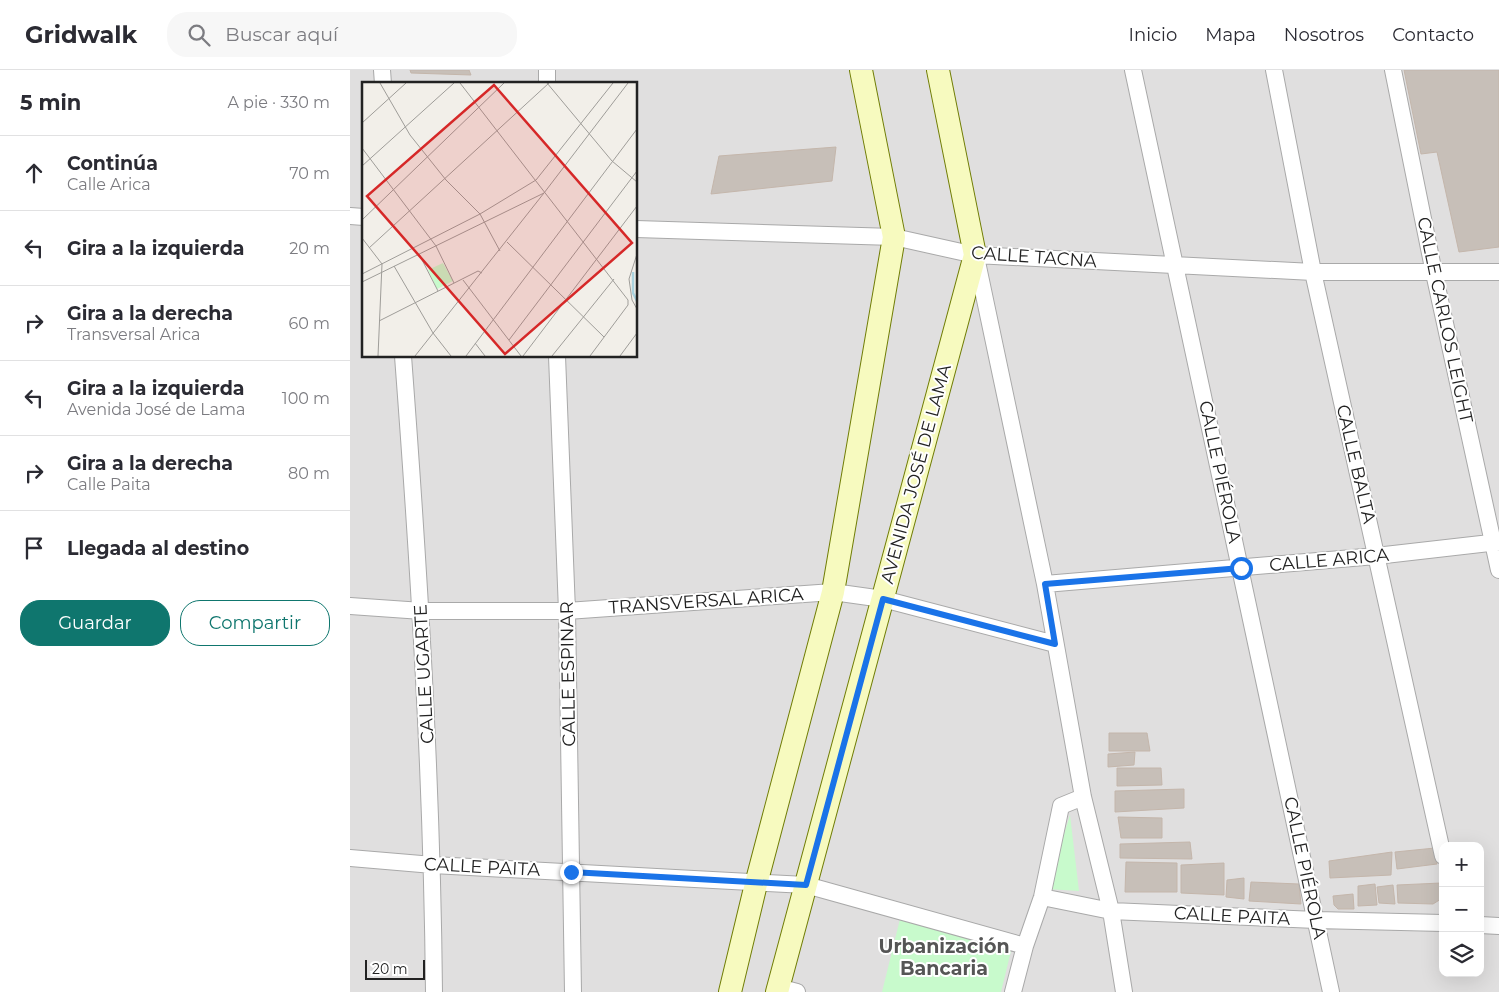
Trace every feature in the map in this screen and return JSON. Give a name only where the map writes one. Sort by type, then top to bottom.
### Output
[{"type":"main road","points":[[730,992],[756,884],[833,592],[894,237],[861,70]]},
{"type":"main road","name":"AVENIDA JOSÉ DE LAMA","points":[[784,990],[806,885],[975,255],[938,70]]},
{"type":"street","name":"CALLE PIÉROLA","points":[[1133,70],[1331,992]]},
{"type":"street","name":"CALLE BALTA","points":[[1274,70],[1313,272],[1440,842]]},
{"type":"street","name":"CALLE CARLOS LEIGHT","points":[[1394,70],[1434,273],[1496,542],[1499,570]]},
{"type":"street","name":"CALLE TACNA","points":[[638,229],[894,237],[975,255],[1313,272],[1499,272]]},
{"type":"street","points":[[975,255],[1045,584],[1083,798],[1111,911],[1124,992]]},
{"type":"street","name":"CALLE UGARTE","points":[[403,358],[422,611],[433,865],[434,992]]},
{"type":"street","name":"CALLE ESPINAR","points":[[557,358],[567,611],[573,992]]},
{"type":"street","name":"CALLE ARICA","points":[[1045,584],[1376,556],[1496,542]]},
{"type":"street","name":"TRANSVERSAL ARICA","points":[[350,606],[422,611],[567,611],[833,592],[883,599],[1055,644]]},
{"type":"street","points":[[1013,992],[1025,946],[1042,897],[1061,806],[1083,798]]},
{"type":"street","name":"CALLE PAITA","points":[[350,858],[433,865],[756,884],[806,885],[1025,946]]},
{"type":"street","name":"CALLE PAITA","points":[[1042,897],[1111,911],[1316,920],[1439,923]]},
{"type":"street","points":[[1484,925],[1499,926]]},
{"type":"shaded area","points":[[350,70],[1499,70],[1499,992],[350,992]]},
{"type":"green space","points":[[1070,815],[1079,891],[1047,889]]},
{"type":"green space","points":[[900,919],[1012,947],[1001,992],[882,992]]},
{"type":"building","points":[[410,70],[469,70],[471,75],[411,73]]},
{"type":"building","points":[[1404,70],[1499,70],[1499,247],[1459,252],[1437,152],[1421,154]]},
{"type":"building","points":[[836,147],[832,181],[711,194],[719,156]]},
{"type":"building","points":[[1109,733],[1147,733],[1150,751],[1109,751]]},
{"type":"building","points":[[1135,752],[1134,765],[1108,767],[1108,754]]},
{"type":"building","points":[[1117,768],[1161,768],[1162,785],[1117,786]]},
{"type":"building","points":[[1184,789],[1184,808],[1115,812],[1115,791]]},
{"type":"building","points":[[1118,817],[1162,818],[1162,838],[1121,838]]},
{"type":"building","points":[[1190,842],[1192,859],[1120,858],[1120,844]]},
{"type":"building","points":[[1435,848],[1437,864],[1397,869],[1395,852]]},
{"type":"building","points":[[1392,852],[1391,875],[1330,878],[1329,861]]},
{"type":"building","points":[[1126,862],[1177,863],[1177,892],[1125,892]]},
{"type":"building","points":[[1224,863],[1224,895],[1181,893],[1181,865]]},
{"type":"building","points":[[1244,878],[1244,899],[1226,897],[1227,880]]},
{"type":"building","points":[[1251,882],[1299,884],[1301,904],[1249,901]]},
{"type":"building","points":[[1439,883],[1439,900],[1433,904],[1398,903],[1397,885]]},
{"type":"building","points":[[1375,884],[1377,905],[1358,906],[1358,886]]},
{"type":"building","points":[[1393,885],[1395,904],[1379,903],[1377,887]]},
{"type":"building","points":[[1353,894],[1354,909],[1338,909],[1334,905],[1333,896]]},
{"type":"district","name":"Urbanización Bancaria","points":[[944,957]]},
{"type":"route","points":[[571,872],[756,884],[806,885],[883,599],[1055,644],[1045,584],[1241,568]]}]
